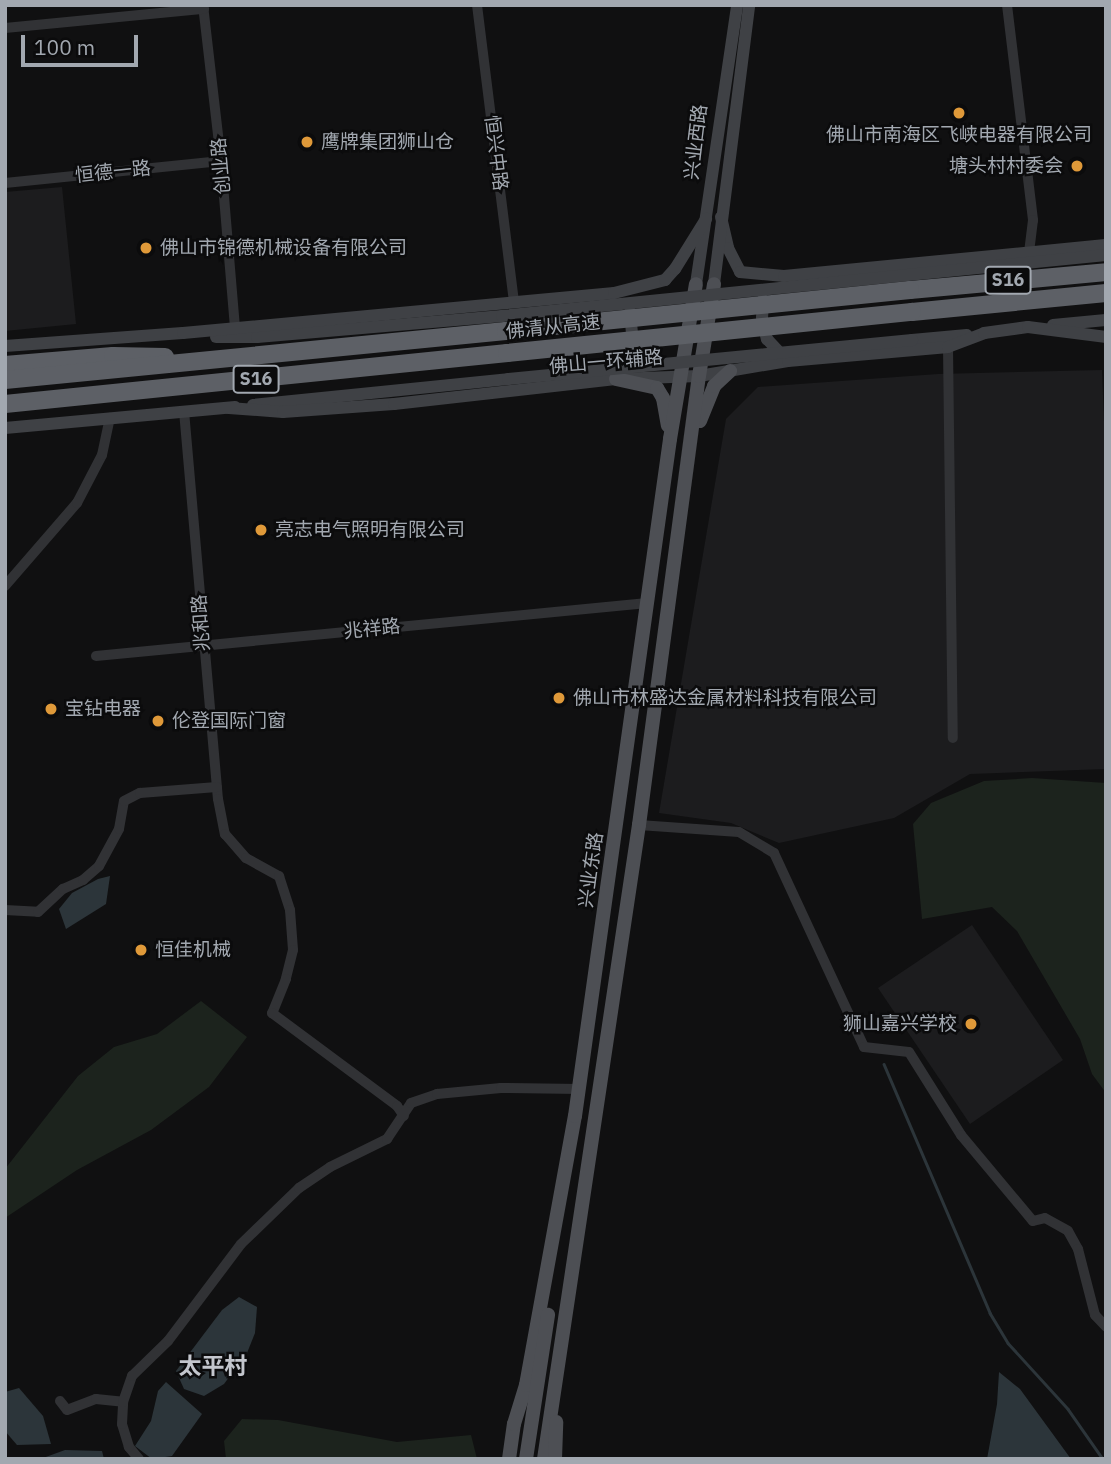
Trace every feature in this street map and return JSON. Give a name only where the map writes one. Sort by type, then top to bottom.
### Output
[{"type":"highway","name":"佛清从高速","points":[[5,380],[249,357],[504,323],[1106,272]]},
{"type":"highway","name":"佛清从高速","points":[[5,404],[1106,293]]},
{"type":"highway","points":[[5,365],[113,356],[249,357]]},
{"type":"main road","name":"兴业西路","points":[[696,284],[737,5]]},
{"type":"main road","name":"兴业西路","points":[[714,284],[749,5]]},
{"type":"main road","points":[[721,217],[728,248],[740,272],[784,276],[1029,253],[1091,244],[1106,245]]},
{"type":"main road","points":[[5,346],[183,334],[514,300],[614,293],[665,280],[675,269],[706,219]]},
{"type":"main road","points":[[183,334],[257,337],[504,323],[1106,255]]},
{"type":"main road","points":[[784,276],[766,293],[761,311],[767,339],[788,361]]},
{"type":"main road","name":"兴业东路","points":[[509,1459],[514,1423],[526,1385],[575,1116],[670,439],[683,375],[696,284]]},
{"type":"main road","name":"兴业东路","points":[[544,1459],[597,1087],[639,825],[699,376],[714,284]]},
{"type":"main road","points":[[614,293],[628,308],[635,349],[632,360],[615,379],[657,388],[666,408],[670,439]]},
{"type":"main road","points":[[1028,327],[1106,320]]},
{"type":"main road","name":"佛山一环辅路","points":[[5,428],[229,408],[1028,327],[1106,337]]},
{"type":"main road","name":"佛山一环辅路","points":[[229,408],[283,412],[394,404],[615,379],[699,376],[788,361],[948,347],[984,333]]},
{"type":"main road","points":[[689,452],[711,393],[730,372]]},
{"type":"main road","points":[[526,1459],[575,1116]]},
{"type":"main road","points":[[554,1396],[555,1459]]},
{"type":"street","name":"恒兴中路","points":[[477,5],[514,300]]},
{"type":"street","points":[[1007,5],[1033,220],[1029,253]]},
{"type":"street","points":[[5,28],[203,7]]},
{"type":"street","name":"创业路","points":[[203,7],[220,161],[234,328]]},
{"type":"street","name":"恒德一路","points":[[5,183],[220,161]]},
{"type":"street","points":[[948,347],[953,738]]},
{"type":"street","name":"兆和路","points":[[184,411],[202,646],[217,787],[225,834],[246,858],[279,876],[290,910],[293,950],[272,1013],[397,1106],[404,1116]]},
{"type":"street","points":[[5,586],[77,503],[102,455],[110,418]]},
{"type":"street","name":"兆祥路","points":[[96,656],[647,603]]},
{"type":"street","points":[[5,910],[38,912],[63,889],[83,880],[99,866],[119,829],[124,802],[139,793],[217,787]]},
{"type":"street","points":[[639,825],[739,832],[774,853],[864,1047],[909,1052],[961,1135],[1033,1221],[1045,1218],[1068,1231],[1079,1249],[1095,1315],[1106,1327]]},
{"type":"street","points":[[139,1459],[129,1447],[122,1424],[123,1402],[132,1376],[167,1341],[241,1244],[299,1188],[330,1167],[387,1139],[411,1103],[437,1094],[501,1088],[579,1089]]},
{"type":"street","points":[[60,1401],[67,1410],[96,1399],[123,1402]]},
{"type":"shaded area","points":[[62,187],[76,324],[5,331],[5,192]]},
{"type":"shaded area","points":[[1102,370],[1106,473],[1106,769],[970,774],[894,818],[779,843],[731,823],[659,813],[726,419],[758,387],[938,374]]},
{"type":"shaded area","points":[[1032,778],[1106,783],[1106,1093],[1092,1074],[1080,1039],[1017,931],[992,907],[922,919],[913,824],[931,803],[984,781]]},
{"type":"shaded area","points":[[110,876],[106,904],[66,929],[59,909],[72,893],[98,879]]},
{"type":"shaded area","name":"狮山嘉兴学校","points":[[972,925],[1063,1060],[970,1124],[878,988]]},
{"type":"shaded area","points":[[201,1001],[247,1037],[209,1087],[151,1130],[77,1170],[5,1218],[5,1169],[78,1076],[114,1047],[157,1034]]},
{"type":"shaded area","points":[[239,1297],[257,1307],[255,1333],[247,1353],[224,1384],[204,1396],[184,1389],[176,1371],[222,1310]]},
{"type":"shaded area","points":[[999,1372],[1020,1389],[1071,1459],[987,1459],[997,1404]]},
{"type":"shaded area","points":[[166,1382],[202,1414],[172,1456],[152,1459],[135,1446],[151,1421],[158,1391]]},
{"type":"shaded area","points":[[19,1388],[43,1416],[51,1444],[17,1445],[5,1431],[5,1392]]},
{"type":"shaded area","points":[[242,1419],[278,1420],[397,1442],[471,1435],[477,1459],[226,1459],[224,1441]]},
{"type":"shaded area","points":[[65,1450],[102,1451],[104,1459],[25,1459],[43,1458]]},
{"type":"waterway","points":[[884,1064],[990,1313],[1008,1343],[1068,1409],[1103,1459]]},
{"type":"place","name":"佛山市南海区飞峡电器有限公司","points":[[959,113]]},
{"type":"place","name":"鹰牌集团狮山仓","points":[[307,142]]},
{"type":"place","name":"塘头村村委会","points":[[1077,166]]},
{"type":"place","name":"佛山市锦德机械设备有限公司","points":[[146,248]]},
{"type":"place","name":"亮志电气照明有限公司","points":[[261,530]]},
{"type":"place","name":"佛山市林盛达金属材料科技有限公司","points":[[559,698]]},
{"type":"place","name":"宝钻电器","points":[[51,709]]},
{"type":"place","name":"伦登国际门窗","points":[[158,721]]},
{"type":"place","name":"恒佳机械","points":[[141,950]]},
{"type":"place","name":"狮山嘉兴学校","points":[[971,1024]]},
{"type":"district","name":"太平村","points":[[213,1365]]}]
